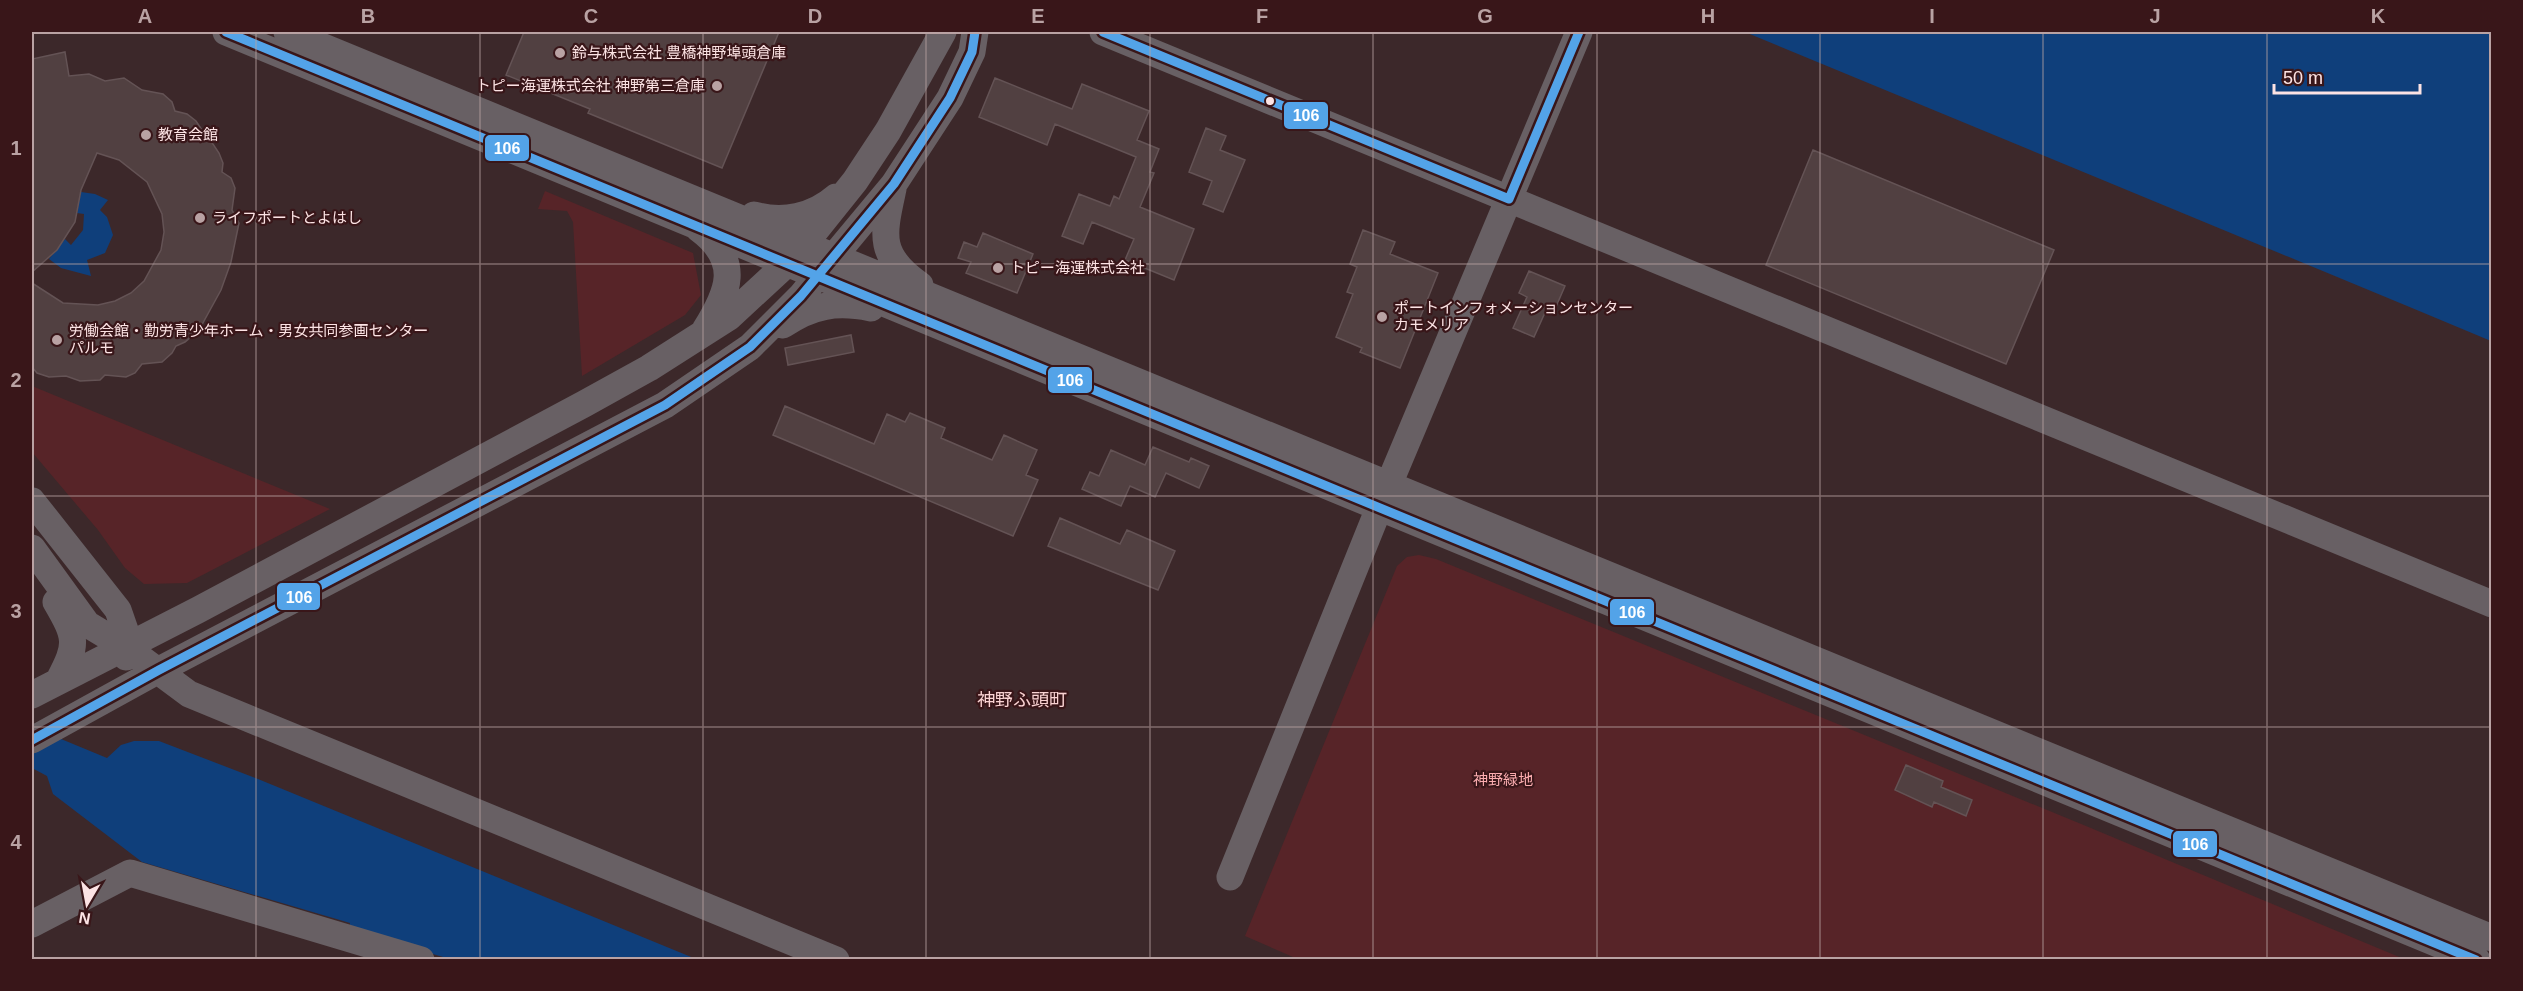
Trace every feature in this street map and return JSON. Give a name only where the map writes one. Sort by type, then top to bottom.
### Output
[{"type":"street","points":[[226,32],[292,39],[825,266],[879,299],[934,311],[1384,496],[2492,938]]},
{"type":"street","points":[[32,695],[127,648],[584,404],[701,337],[735,312],[796,254],[855,180],[888,131],[943,32]]},
{"type":"street","points":[[750,347],[825,266],[894,184],[950,98],[972,52],[975,32]]},
{"type":"street","points":[[1103,32],[2492,604]]},
{"type":"street","points":[[1230,877],[1384,496],[1579,32]]},
{"type":"street","points":[[692,210],[786,219],[825,207],[855,180]]},
{"type":"street","points":[[894,184],[885,225],[885,245],[895,264],[934,311]]},
{"type":"street","points":[[692,210],[722,250],[728,272],[725,293],[701,337]]},
{"type":"street","points":[[32,740],[159,670],[665,405],[804,312],[835,303],[934,311]]},
{"type":"street","points":[[1384,496],[2477,960]]},
{"type":"street","points":[[32,501],[118,610],[127,636],[126,666],[109,697]]},
{"type":"street","points":[[32,549],[87,624],[127,648],[189,694],[836,960]]},
{"type":"street","points":[[32,558],[68,622],[74,640],[72,655],[59,680]]},
{"type":"street","points":[[127,648],[142,649],[214,641]]},
{"type":"street","points":[[32,924],[130,873],[380,954],[421,960]]},
{"type":"green space","points":[[545,191],[693,253],[701,295],[685,315],[582,376],[573,222],[567,211],[538,209]]},
{"type":"green space","points":[[32,386],[330,509],[187,583],[144,584],[125,568],[98,530],[32,452]]},
{"type":"green space","name":"神野緑地","points":[[1419,555],[1436,559],[2404,959],[1300,960],[1245,936],[1397,566],[1407,557]]},
{"type":"water","points":[[1745,32],[2491,32],[2491,341],[2412,308]]},
{"type":"water","points":[[81,192],[95,194],[108,200],[100,210],[107,217],[113,235],[105,253],[87,260],[91,276],[61,268],[49,259],[65,239],[71,245],[83,230],[84,214],[77,213]]},
{"type":"water","points":[[32,727],[107,758],[121,745],[134,741],[159,741],[258,779],[696,959],[450,959],[350,930],[350,923],[142,862],[53,794],[47,776],[32,768]]},
{"type":"building","points":[[524,32],[779,32],[722,168],[588,113],[590,109],[506,75]]},
{"type":"building","name":"ライフポートとよはし","points":[[65,52],[69,76],[89,74],[105,81],[124,78],[142,90],[163,94],[172,102],[175,111],[187,114],[196,121],[202,130],[202,138],[213,144],[219,153],[223,163],[222,172],[231,178],[235,188],[232,210],[239,223],[231,262],[221,290],[199,330],[185,342],[176,346],[162,362],[142,364],[135,373],[126,377],[105,375],[100,380],[80,381],[66,376],[49,377],[37,373],[32,367],[32,283],[63,303],[98,305],[115,301],[131,293],[144,281],[161,250],[164,232],[162,214],[147,182],[119,160],[97,153],[81,190],[75,222],[57,250],[32,272],[32,59]]},
{"type":"building","points":[[995,78],[1072,109],[1082,84],[1149,111],[1137,140],[1159,149],[1150,172],[1154,173],[1140,207],[1194,229],[1174,280],[1125,260],[1134,239],[1092,222],[1083,244],[1062,236],[1079,194],[1110,206],[1114,196],[1119,199],[1136,157],[1055,124],[1047,145],[979,117]]},
{"type":"building","points":[[1206,128],[1226,136],[1220,150],[1245,160],[1223,212],[1203,204],[1212,181],[1189,172]]},
{"type":"building","points":[[1813,150],[2054,250],[2006,364],[1766,265]]},
{"type":"building","name":"ポートインフォメーションセンター カモメリア","points":[[1363,230],[1395,242],[1390,254],[1438,273],[1400,368],[1360,352],[1362,348],[1336,337],[1353,294],[1347,292],[1357,267],[1350,264]]},
{"type":"building","name":"トピー海運株式会社","points":[[983,233],[1033,254],[1017,293],[966,273],[971,262],[958,258],[964,242],[977,247]]},
{"type":"building","points":[[1529,271],[1565,286],[1555,309],[1548,306],[1534,337],[1513,328],[1527,297],[1519,293]]},
{"type":"building","points":[[851,335],[854,352],[788,365],[785,348]]},
{"type":"building","points":[[785,406],[874,444],[887,414],[905,422],[910,413],[945,428],[941,438],[992,460],[1004,435],[1037,450],[1026,475],[1038,480],[1013,536],[773,435]]},
{"type":"building","points":[[1153,447],[1189,462],[1191,458],[1209,466],[1199,488],[1166,473],[1155,497],[1130,486],[1121,506],[1082,489],[1090,472],[1099,476],[1111,450],[1145,465]]},
{"type":"building","points":[[1060,518],[1120,544],[1127,530],[1175,551],[1158,590],[1048,546]]},
{"type":"building","points":[[1906,765],[1943,781],[1941,787],[1972,800],[1966,816],[1934,802],[1932,807],[1895,790]]},
{"type":"transit line","name":"106","points":[[226,32],[2476,960]]},
{"type":"transit line","name":"106","points":[[32,740],[159,670],[665,405],[750,347],[801,296],[894,184],[950,98],[972,52],[975,32]]},
{"type":"transit line","name":"106","points":[[1103,32],[1509,199]]},
{"type":"transit line","name":"106","points":[[1509,199],[1579,32]]},
{"type":"place","name":"鈴与株式会社 豊橋神野埠頭倉庫","points":[[560,53]]},
{"type":"place","name":"トピー海運株式会社 神野第三倉庫","points":[[717,86]]},
{"type":"place","name":"教育会館","points":[[146,135]]},
{"type":"place","name":"ライフポートとよはし","points":[[200,218]]},
{"type":"place","name":"トピー海運株式会社","points":[[998,268]]},
{"type":"place","name":"ポートインフォメーションセンター カモメリア","points":[[1382,317]]},
{"type":"place","name":"労働会館・勤労青少年ホーム・男女共同参画センター パルモ","points":[[57,340]]},
{"type":"district","name":"神野ふ頭町","points":[[1022,700]]}]
